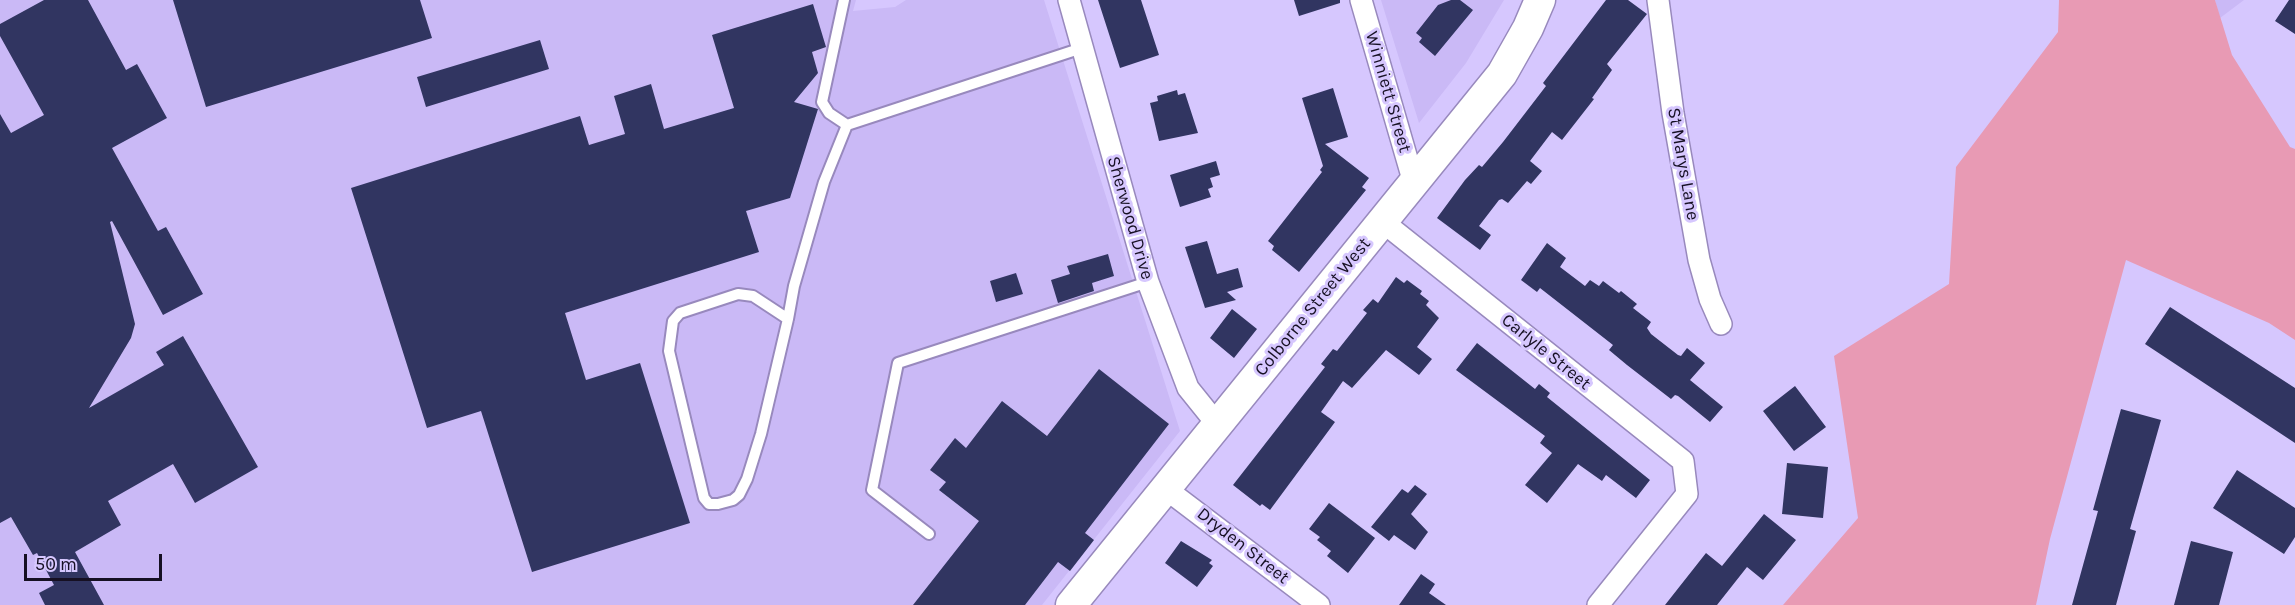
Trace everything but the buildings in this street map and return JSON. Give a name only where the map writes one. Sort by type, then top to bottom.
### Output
[{"type":"main road","name":"Colborne Street West","points":[[1071,605],[1502,74],[1528,28],[1540,0]]},
{"type":"street","name":"Sherwood Drive","points":[[1069,0],[1148,282],[1188,388],[1217,424]]},
{"type":"street","name":"Winniett Street","points":[[1361,0],[1414,183]]},
{"type":"street","name":"St Marys Lane","points":[[1658,0],[1673,113],[1699,260],[1710,299],[1721,324]]},
{"type":"street","name":"Carlyle Street","points":[[1383,222],[1683,461],[1687,494],[1598,605]]},
{"type":"street","name":"Dryden Street","points":[[1166,489],[1319,605]]},
{"type":"lane","points":[[844,0],[822,102],[829,113],[847,125]]},
{"type":"lane","points":[[788,319],[753,296],[738,294],[680,313],[673,321],[669,351],[705,498],[709,504],[733,500],[739,495],[747,479],[788,319],[794,286],[824,182],[847,125],[1082,48]]},
{"type":"lane","points":[[928,534],[872,490],[898,363],[1148,282]]},
{"type":"shaded area","points":[[0,0],[856,0],[853,11],[895,7],[906,0],[1044,0],[1180,431],[1042,605],[0,605]]},
{"type":"shaded area","points":[[1381,0],[1504,0],[1466,63],[1419,123]]},
{"type":"shaded area","points":[[2059,0],[2215,0],[2232,55],[2290,147],[2295,149],[2295,340],[2269,323],[2126,260],[2050,539],[2036,605],[1783,605],[1858,518],[1834,356],[1949,284],[1956,167],[2058,32]]},
{"type":"shaded area","points":[[2215,0],[2244,0],[2220,18]]}]
